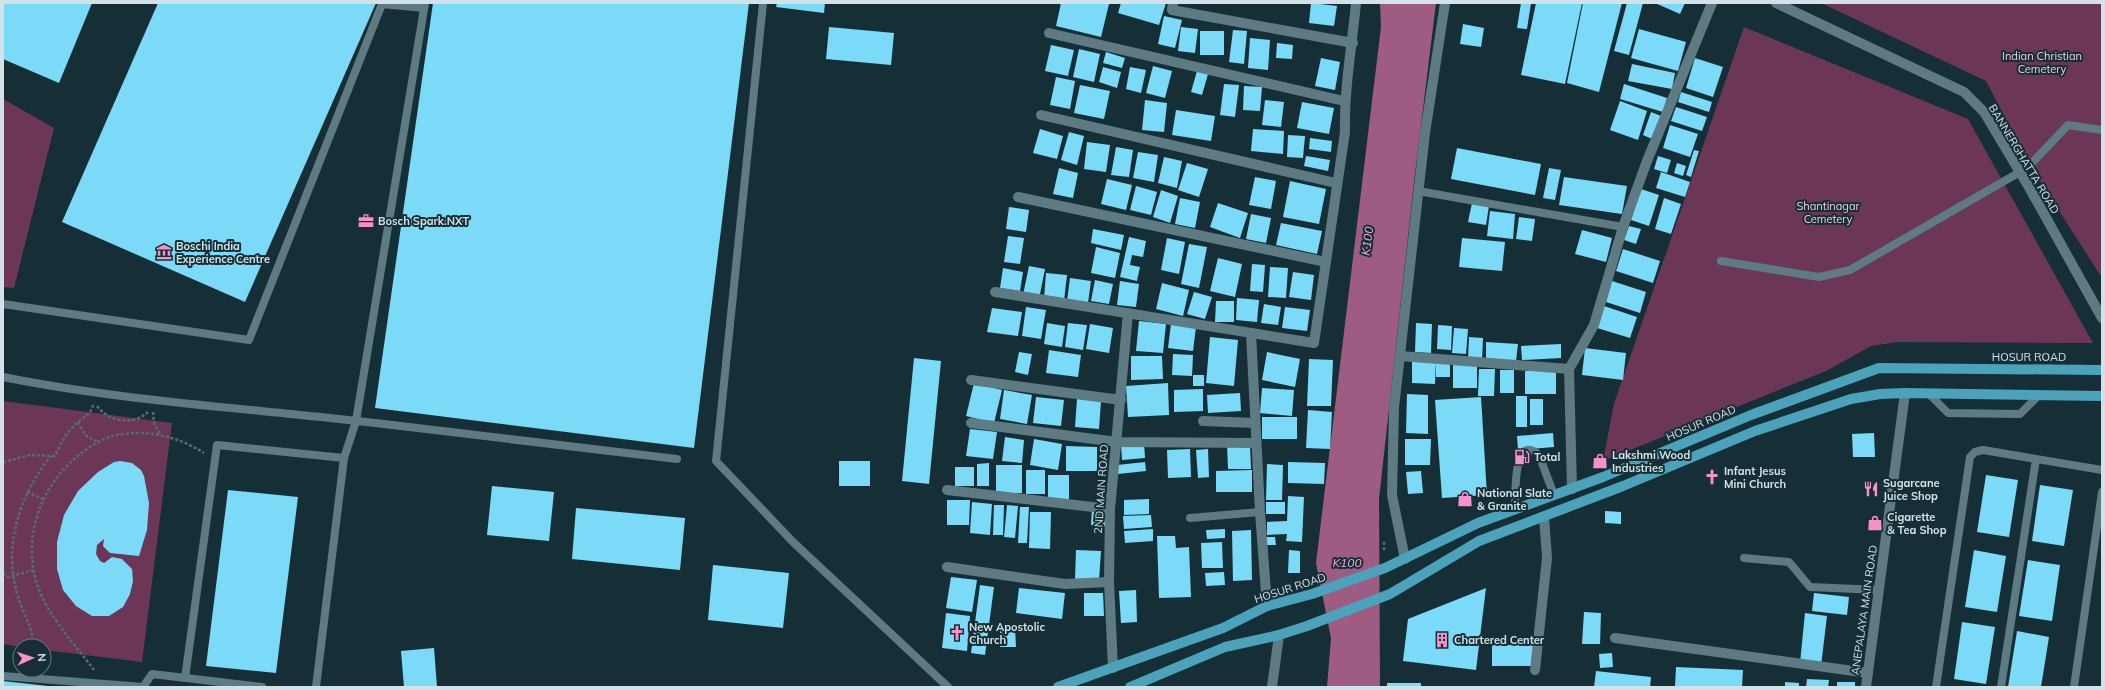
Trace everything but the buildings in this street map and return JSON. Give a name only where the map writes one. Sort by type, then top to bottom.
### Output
[{"type":"main road","name":"HOSUR ROAD","points":[[1058,687],[1223,628],[1267,606],[1312,594],[1405,559],[1478,523],[1572,489],[1751,415],[1879,368],[2102,370]]},
{"type":"main road","points":[[1130,687],[1225,647],[1278,635],[1307,626],[1390,594],[1479,541],[1544,517],[1755,431],[1851,399],[1880,394],[1905,393],[2102,396]]},
{"type":"street","points":[[1173,3],[1172,10],[1353,43]]},
{"type":"street","points":[[995,292],[1314,343],[1336,184],[1345,132],[1344,101],[1353,43],[1356,3]]},
{"type":"street","points":[[1405,559],[1392,495],[1394,408],[1425,133],[1445,3]]},
{"type":"street","points":[[1572,489],[1569,369],[1594,325],[1623,227],[1647,161],[1712,3]]},
{"type":"street","name":"BANNERGHATTA ROAD","points":[[1776,3],[1964,92],[1984,112],[2020,172],[2102,318]]},
{"type":"street","points":[[1049,33],[1344,101]]},
{"type":"street","points":[[1041,115],[1336,184]]},
{"type":"street","points":[[1018,197],[1326,262]]},
{"type":"street","name":"2ND MAIN ROAD","points":[[1113,668],[1109,582],[1110,509],[1128,313]]},
{"type":"street","points":[[1251,333],[1260,512],[1267,606]]},
{"type":"street","points":[[1400,356],[1569,369]]},
{"type":"street","points":[[971,380],[1120,400]]},
{"type":"street","name":"ANEPALAYA MAIN ROAD","points":[[1866,687],[1905,393]]},
{"type":"street","points":[[1202,421],[1255,423]]},
{"type":"street","points":[[971,423],[1117,442],[1256,443]]},
{"type":"street","points":[[947,490],[1110,509]]},
{"type":"street","points":[[1535,670],[1547,558],[1544,517]]},
{"type":"street","points":[[947,567],[1065,584],[1109,582]]},
{"type":"street","points":[[1272,687],[1278,635]]},
{"type":"street","points":[[1615,638],[1868,673]]},
{"type":"lane","points":[[763,3],[716,461],[793,542],[948,687]]},
{"type":"lane","points":[[3,304],[249,340],[382,4],[425,5],[356,421],[344,458],[316,687]]},
{"type":"lane","points":[[1721,261],[1819,277],[1850,270],[2020,172],[2030,165],[2068,125],[2102,130]]},
{"type":"lane","points":[[1418,191],[1623,227]]},
{"type":"lane","points":[[3,378],[46,386],[142,398],[356,421],[677,459]]},
{"type":"lane","points":[[1928,393],[1948,413],[1978,414],[2020,414],[2039,395]]},
{"type":"lane","points":[[185,678],[217,445],[344,458]]},
{"type":"lane","points":[[1936,687],[1970,457],[1975,452],[1983,450],[2102,470]]},
{"type":"lane","points":[[1515,509],[1517,467],[1520,455],[1524,452],[1534,451],[1539,455],[1554,495]]},
{"type":"lane","points":[[2001,687],[2036,460]]},
{"type":"lane","points":[[2074,687],[2102,492]]},
{"type":"lane","points":[[1190,518],[1260,512]]},
{"type":"lane","points":[[1744,558],[1789,562],[1810,587],[1879,590]]},
{"type":"lane","points":[[3,676],[143,687],[152,674],[262,687]]},
{"type":"path","points":[[3,462],[30,455],[55,456],[68,432],[78,422],[90,414],[94,400],[104,414],[120,420],[138,419],[153,408],[154,423],[161,436]]},
{"type":"path","points":[[78,422],[85,435],[99,442]]},
{"type":"path","points":[[105,684],[47,607],[40,592],[34,570],[32,540],[35,523],[43,499],[55,478],[78,455],[99,442],[122,434],[161,436],[181,441],[215,459]]},
{"type":"path","points":[[33,638],[33,632],[18,599],[14,575],[13,545],[15,525],[27,492],[39,471],[51,456]]},
{"type":"path","points":[[27,492],[43,499]]},
{"type":"path","points":[[1384,540],[1384,550]]},
{"type":"path","points":[[3,573],[8,577],[34,570]]},
{"type":"green space","name":"Indian Christian Cemetery","points":[[1821,3],[2102,3],[2102,278],[2030,165],[1986,81]]},
{"type":"green space","name":"Shantinagar Cemetery","points":[[1744,27],[1968,119],[2093,343],[1897,342],[1871,346],[1826,371],[1603,461],[1614,404]]},
{"type":"green space","points":[[3,99],[54,128],[14,288],[3,287]]},
{"type":"green space","points":[[3,401],[172,423],[142,662],[52,651],[52,638],[12,638],[12,646],[3,644]]},
{"type":"water","name":"K100","points":[[1380,3],[1436,3],[1414,182],[1379,499],[1380,687],[1327,687],[1331,638],[1316,563],[1381,27]]},
{"type":"place","name":"Bosch Spark.NXT","points":[[366,221]]},
{"type":"place","name":"Boschi India Experience Centre","points":[[164,252]]},
{"type":"place","name":"Total","points":[[1522,457]]},
{"type":"place","name":"Lakshmi Wood Industries","points":[[1600,461]]},
{"type":"place","name":"Infant Jesus Mini Church","points":[[1712,477]]},
{"type":"place","name":"Sugarcane Juice Shop","points":[[1871,489]]},
{"type":"place","name":"National Slate & Granite","points":[[1465,499]]},
{"type":"place","name":"Cigarette & Tea Shop","points":[[1875,523]]},
{"type":"place","name":"New Apostolic Church","points":[[957,633]]},
{"type":"place","name":"Chartered Center","points":[[1442,640]]}]
